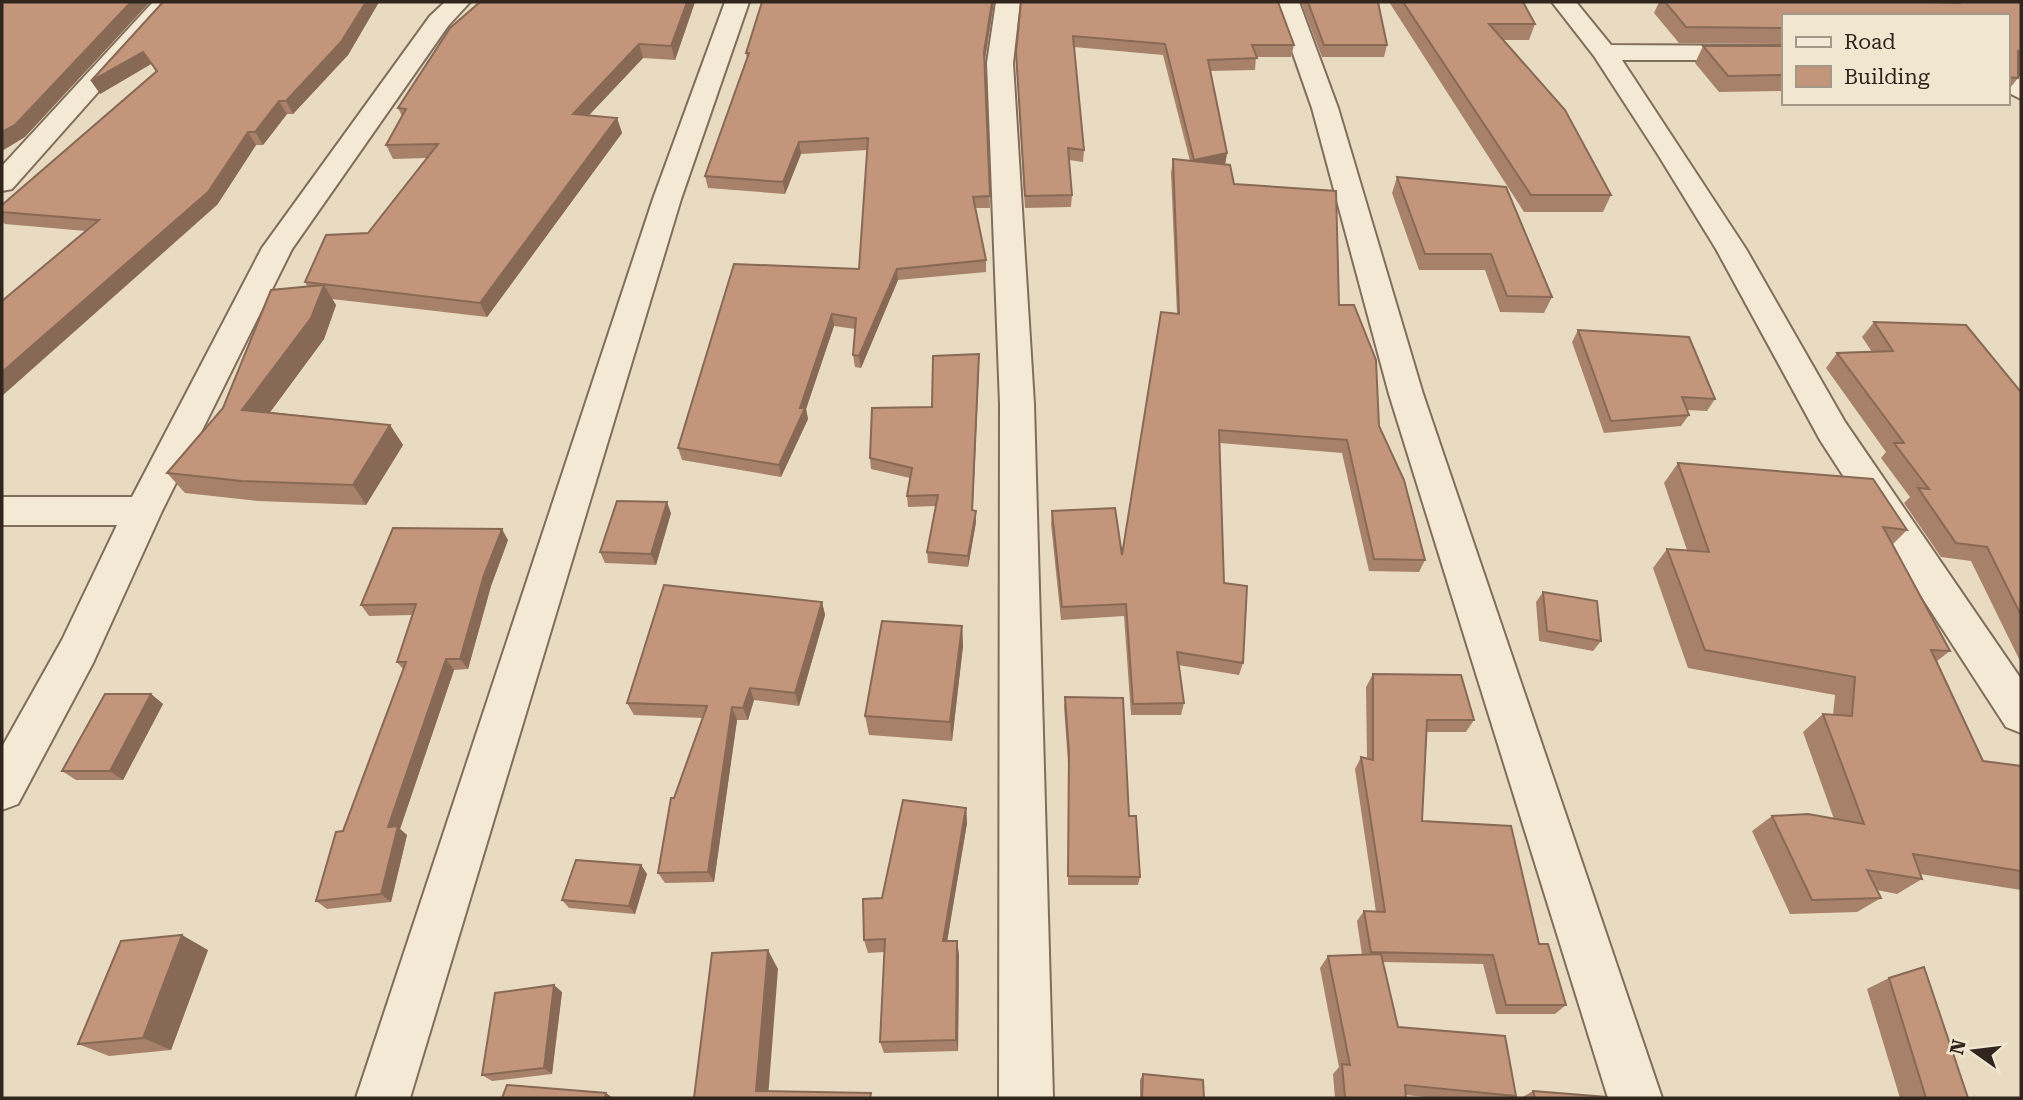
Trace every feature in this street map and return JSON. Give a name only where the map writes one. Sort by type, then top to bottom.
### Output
[{"type":"street","points":[[2,183],[166,2]]},
{"type":"street","points":[[2,789],[78,651],[143,511],[276,248],[439,21],[458,2]]},
{"type":"street","points":[[383,1098],[667,199],[737,2]]},
{"type":"street","points":[[1008,2],[1000,62],[1017,404],[1026,1098]]},
{"type":"street","points":[[1287,2],[1325,108],[1410,407],[1635,1098]]},
{"type":"street","points":[[1564,2],[1604,52],[1731,249],[1832,430],[2021,714]]},
{"type":"street","points":[[1604,52],[1782,53]]},
{"type":"street","points":[[2,511],[143,511]]},
{"type":"building","points":[[2,2],[131,2],[15,125],[2,132]]},
{"type":"building","points":[[163,2],[366,2],[341,42],[286,101],[279,101],[255,132],[248,132],[208,192],[2,372],[2,301],[99,220],[2,212],[2,205],[157,71],[143,52],[91,81]]},
{"type":"building","points":[[480,2],[687,2],[671,46],[639,44],[573,114],[617,118],[480,303],[305,282],[326,235],[368,233],[438,144],[386,145],[406,109],[398,108],[450,28]]},
{"type":"building","points":[[762,2],[992,2],[984,52],[990,196],[973,197],[986,260],[897,269],[859,356],[853,355],[856,318],[832,314],[800,408],[805,408],[779,465],[678,448],[734,264],[859,269],[868,138],[799,142],[783,182],[705,176],[749,53],[746,53]]},
{"type":"building","points":[[1021,2],[1278,2],[1294,45],[1252,45],[1257,58],[1208,60],[1227,153],[1194,160],[1165,44],[1073,36],[1084,150],[1068,148],[1072,195],[1025,196],[1016,52]]},
{"type":"building","points":[[1308,2],[1378,2],[1387,45],[1324,45]]},
{"type":"building","points":[[1403,2],[1523,2],[1535,24],[1489,24],[1565,110],[1611,195],[1531,195]]},
{"type":"building","points":[[1665,2],[2021,2],[2021,53],[2018,51],[2018,78],[2009,77],[2009,14],[1782,14],[1782,28],[1686,27]]},
{"type":"building","points":[[1703,46],[1782,46],[1782,75],[1728,76]]},
{"type":"building","points":[[1173,159],[1230,165],[1234,184],[1336,191],[1339,305],[1354,305],[1376,360],[1379,426],[1404,480],[1425,560],[1374,559],[1347,440],[1219,430],[1224,583],[1247,586],[1243,663],[1177,652],[1184,703],[1133,704],[1126,604],[1062,607],[1052,511],[1115,508],[1122,555],[1161,312],[1179,314]]},
{"type":"building","points":[[1397,177],[1506,187],[1552,297],[1507,296],[1491,254],[1425,254]]},
{"type":"building","points":[[324,285],[311,318],[242,410],[390,425],[353,485],[242,481],[167,473],[223,408],[271,290]]},
{"type":"building","points":[[1874,322],[1966,325],[2021,392],[2021,615],[1987,547],[1956,543],[1918,488],[1929,489],[1894,443],[1904,443],[1837,353],[1893,351]]},
{"type":"building","points":[[1578,330],[1689,337],[1715,399],[1682,397],[1689,415],[1611,421]]},
{"type":"building","points":[[979,354],[972,510],[976,511],[968,556],[927,552],[938,495],[907,496],[912,468],[870,458],[872,408],[932,407],[933,356]]},
{"type":"building","points":[[1678,463],[1873,479],[1907,530],[1883,527],[1950,651],[1931,650],[1983,761],[2021,766],[2021,871],[1913,854],[1922,879],[1867,870],[1881,898],[1812,900],[1772,816],[1808,814],[1864,824],[1823,714],[1852,716],[1855,677],[1705,650],[1667,549],[1709,552]]},
{"type":"building","points":[[617,501],[667,502],[651,554],[600,552]]},
{"type":"building","points":[[393,528],[502,529],[484,575],[460,659],[446,659],[388,827],[398,826],[381,894],[316,901],[336,832],[343,831],[406,662],[397,662],[416,604],[361,605]]},
{"type":"building","points":[[664,585],[822,602],[795,693],[750,688],[743,708],[732,707],[708,872],[658,873],[671,798],[674,798],[707,706],[627,703]]},
{"type":"building","points":[[1543,592],[1597,601],[1601,641],[1547,631]]},
{"type":"building","points":[[882,621],[962,626],[950,722],[865,716]]},
{"type":"building","points":[[1373,674],[1461,675],[1474,720],[1427,720],[1422,821],[1511,826],[1539,944],[1548,944],[1566,1005],[1506,1005],[1493,955],[1371,952],[1364,911],[1385,912],[1361,757],[1373,760]]},
{"type":"building","points":[[105,694],[151,694],[110,771],[62,771]]},
{"type":"building","points":[[1065,697],[1123,698],[1129,816],[1136,816],[1140,877],[1068,876],[1069,753]]},
{"type":"building","points":[[903,800],[966,808],[943,941],[957,941],[956,1040],[880,1042],[885,939],[864,940],[863,899],[882,898]]},
{"type":"building","points":[[576,860],[641,865],[629,906],[562,900]]},
{"type":"building","points":[[182,935],[143,1038],[78,1044],[121,941]]},
{"type":"building","points":[[768,950],[756,1091],[871,1093],[870,1098],[694,1098],[712,953]]},
{"type":"building","points":[[1381,954],[1398,1027],[1505,1036],[1516,1096],[1405,1085],[1406,1098],[1345,1098],[1342,1064],[1350,1065],[1328,956]]},
{"type":"building","points":[[1924,967],[1968,1098],[1926,1098],[1889,978]]},
{"type":"building","points":[[554,985],[544,1068],[482,1075],[495,993]]},
{"type":"building","points":[[1143,1074],[1203,1080],[1204,1098],[1142,1098]]},
{"type":"building","points":[[507,1085],[606,1093],[605,1098],[502,1098]]},
{"type":"building","points":[[1533,1091],[1607,1097],[1608,1098],[1535,1098]]}]
